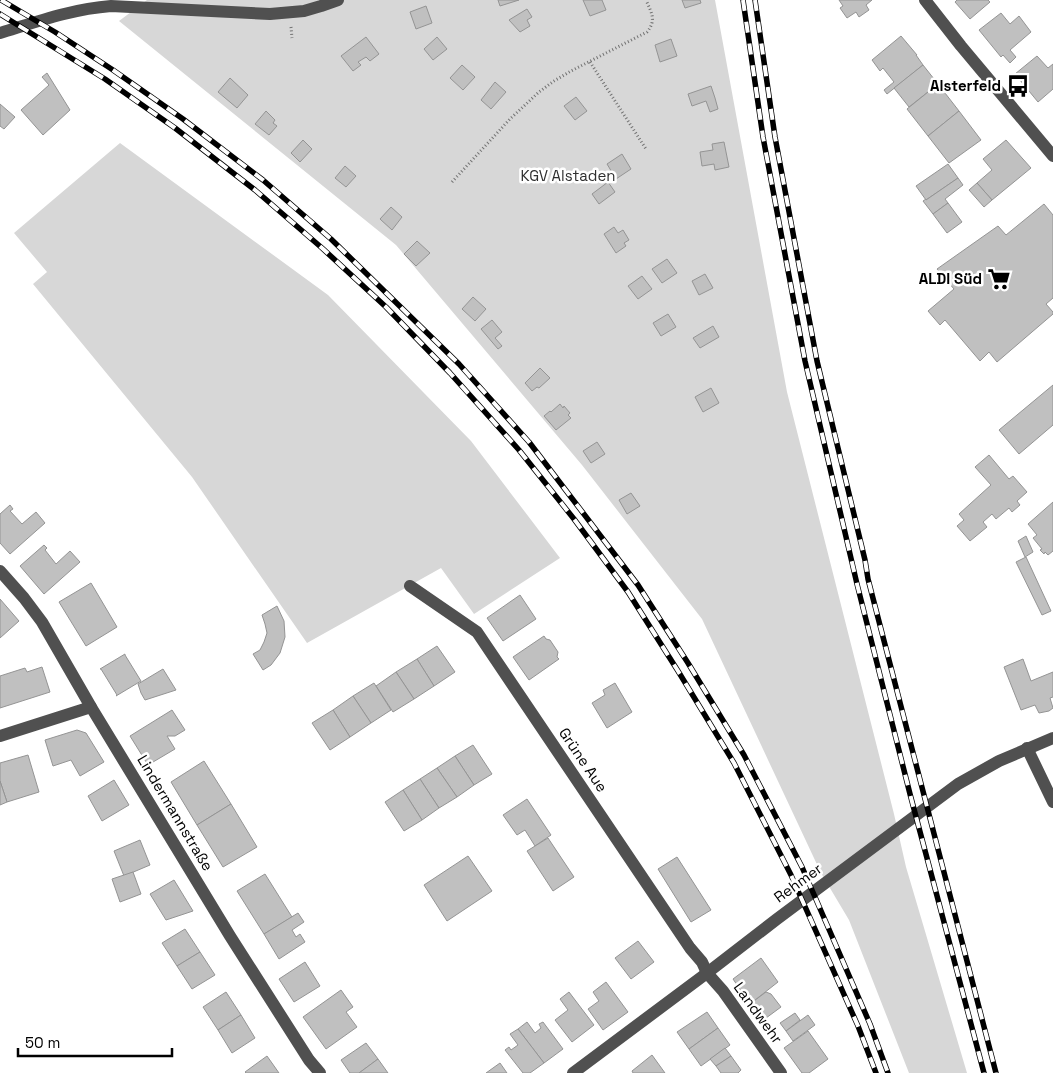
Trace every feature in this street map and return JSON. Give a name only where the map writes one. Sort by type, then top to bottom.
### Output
[{"type":"street","points":[[0,34],[50,18],[94,7],[111,6],[270,14],[304,11],[338,0]]},
{"type":"street","points":[[925,0],[1053,156]]},
{"type":"street","name":"Lindermannstraße","points":[[0,571],[42,622],[230,936],[320,1073]]},
{"type":"street","name":"Grüne Aue","points":[[410,586],[477,632],[708,973]]},
{"type":"street","points":[[0,736],[92,707]]},
{"type":"street","name":"Rehmer","points":[[573,1073],[958,784],[999,761],[1053,738]]},
{"type":"street","points":[[1027,748],[1053,802]]},
{"type":"street","name":"Landwehr","points":[[708,973],[723,991],[781,1073]]},
{"type":"path","points":[[452,182],[526,104],[554,81],[648,32],[652,26],[653,18],[646,0]]},
{"type":"path","points":[[590,62],[646,150]]},
{"type":"green space","name":"KGV Alstaden","points":[[147,0],[715,0],[787,392],[906,867],[967,1073],[909,1073],[849,920],[821,873],[702,619],[582,465],[396,245],[119,21]]},
{"type":"green space","points":[[120,143],[328,295],[471,441],[560,558],[474,614],[441,568],[307,643],[192,477],[33,284],[47,272],[14,233]]},
{"type":"building","points":[[498,0],[519,0],[500,6]]},
{"type":"building","points":[[583,0],[602,0],[606,10],[590,16]]},
{"type":"building","points":[[682,0],[700,0],[701,3],[685,8]]},
{"type":"building","points":[[839,0],[872,0],[866,5],[869,10],[859,17],[856,12],[847,18],[840,8],[843,6]]},
{"type":"building","points":[[957,0],[988,0],[990,2],[970,19],[955,2]]},
{"type":"building","points":[[426,6],[432,23],[416,29],[410,12]]},
{"type":"building","points":[[527,9],[532,17],[527,20],[530,26],[520,32],[509,20]]},
{"type":"building","points":[[1001,13],[1010,24],[1019,16],[1031,32],[1010,50],[1016,57],[1010,63],[1003,55],[1001,57],[979,30]]},
{"type":"building","points":[[901,36],[923,65],[887,94],[884,90],[894,82],[883,68],[880,71],[872,60]]},
{"type":"building","points":[[366,37],[379,54],[370,61],[366,57],[358,62],[361,65],[353,71],[341,56]]},
{"type":"building","points":[[437,37],[447,49],[433,60],[424,49]]},
{"type":"building","points":[[671,39],[677,56],[660,62],[655,45]]},
{"type":"building","points":[[1037,56],[1048,68],[1053,64],[1053,89],[1038,102],[1015,74]]},
{"type":"building","points":[[462,65],[475,77],[463,90],[450,78]]},
{"type":"building","points":[[923,65],[938,84],[909,107],[894,88]]},
{"type":"building","points":[[47,73],[70,110],[43,135],[21,110],[49,85],[42,77]]},
{"type":"building","points":[[230,78],[248,95],[237,108],[218,92]]},
{"type":"building","points":[[495,82],[506,92],[491,109],[481,100]]},
{"type":"building","points":[[938,84],[959,111],[928,136],[907,109]]},
{"type":"building","points":[[711,86],[718,109],[710,112],[706,101],[692,106],[688,94]]},
{"type":"building","points":[[576,97],[587,111],[575,120],[564,106]]},
{"type":"building","points":[[0,104],[15,117],[4,129],[0,126]]},
{"type":"building","points":[[266,111],[275,120],[273,123],[277,126],[269,135],[255,124]]},
{"type":"building","points":[[959,111],[981,140],[949,163],[928,136]]},
{"type":"building","points":[[303,140],[312,149],[300,162],[291,153]]},
{"type":"building","points":[[1006,140],[1031,168],[992,200],[977,183],[992,170],[983,159]]},
{"type":"building","points":[[724,142],[729,167],[715,170],[714,164],[702,166],[700,152],[713,150],[712,144]]},
{"type":"building","points":[[622,154],[631,169],[616,179],[607,164]]},
{"type":"building","points":[[948,164],[958,178],[926,200],[916,186]]},
{"type":"building","points":[[345,166],[356,176],[346,187],[335,178]]},
{"type":"building","points":[[958,178],[963,185],[945,199],[948,203],[933,214],[923,201]]},
{"type":"building","points":[[608,182],[615,192],[599,204],[592,194]]},
{"type":"building","points":[[977,183],[992,200],[984,207],[969,190]]},
{"type":"building","points":[[948,203],[962,222],[947,233],[933,214]]},
{"type":"building","name":"ALDI Süd","points":[[1044,204],[1053,215],[1053,298],[1046,304],[1053,314],[997,362],[989,352],[980,361],[945,320],[940,325],[928,311],[954,289],[937,269],[998,226],[1006,235]]},
{"type":"building","points":[[391,207],[402,217],[392,230],[380,219]]},
{"type":"building","points":[[614,227],[618,233],[623,230],[629,240],[624,243],[626,246],[616,253],[604,234]]},
{"type":"building","points":[[417,241],[430,253],[416,266],[404,254]]},
{"type":"building","points":[[667,259],[677,273],[662,283],[652,269]]},
{"type":"building","points":[[705,274],[713,288],[699,295],[692,281]]},
{"type":"building","points":[[642,276],[652,289],[638,299],[628,286]]},
{"type":"building","points":[[473,297],[486,309],[475,321],[462,309]]},
{"type":"building","points":[[668,314],[676,327],[661,336],[653,323]]},
{"type":"building","points":[[492,320],[502,332],[495,338],[502,346],[498,349],[481,329]]},
{"type":"building","points":[[713,326],[719,337],[700,348],[693,338]]},
{"type":"building","points":[[540,368],[550,378],[539,388],[537,387],[532,391],[525,383]]},
{"type":"building","points":[[1053,385],[1053,425],[1019,454],[999,430]]},
{"type":"building","points":[[711,388],[719,403],[703,412],[695,397]]},
{"type":"building","points":[[560,404],[570,413],[568,415],[571,418],[556,430],[544,416]]},
{"type":"building","points":[[597,442],[605,454],[591,463],[583,451]]},
{"type":"building","points":[[989,455],[1009,479],[1013,476],[1027,492],[1017,501],[1020,505],[1012,512],[1009,508],[996,519],[992,514],[983,522],[987,527],[970,541],[957,526],[964,520],[959,514],[991,485],[975,467]]},
{"type":"building","points":[[631,493],[640,506],[627,514],[619,500]]},
{"type":"building","points":[[1053,502],[1053,551],[1048,555],[1040,550],[1042,549],[1033,538],[1037,535],[1028,524]]},
{"type":"building","points":[[10,505],[13,509],[10,511],[22,524],[36,512],[45,523],[10,554],[0,543],[0,514]]},
{"type":"building","points":[[1026,536],[1033,552],[1025,557],[1018,541]]},
{"type":"building","points":[[44,545],[47,548],[45,550],[56,564],[70,551],[80,562],[44,594],[20,566]]},
{"type":"building","points":[[1026,557],[1051,611],[1042,615],[1016,562]]},
{"type":"building","points":[[91,583],[117,627],[86,646],[59,602]]},
{"type":"building","points":[[520,595],[536,619],[503,641],[487,618]]},
{"type":"building","points":[[0,599],[19,621],[0,638]]},
{"type":"building","points":[[277,606],[284,621],[285,637],[280,653],[271,665],[263,670],[253,654],[260,650],[267,633],[262,615]]},
{"type":"building","points":[[544,636],[550,640],[558,652],[557,657],[559,659],[529,680],[513,657]]},
{"type":"building","points":[[437,646],[455,672],[434,686],[417,659]]},
{"type":"building","points":[[125,654],[141,681],[116,696],[100,669]]},
{"type":"building","points":[[417,659],[434,686],[414,699],[396,672]]},
{"type":"building","points":[[1023,659],[1031,681],[1053,672],[1053,697],[1050,698],[1053,708],[1049,711],[1039,713],[1035,705],[1021,710],[1004,667]]},
{"type":"building","points":[[42,667],[50,692],[0,708],[0,676],[25,668],[27,672]]},
{"type":"building","points":[[163,669],[176,690],[145,700],[138,684]]},
{"type":"building","points":[[396,672],[414,699],[393,712],[376,686]]},
{"type":"building","points":[[374,683],[391,710],[371,723],[353,696]]},
{"type":"building","points":[[615,683],[632,712],[607,728],[592,703],[605,695],[603,690]]},
{"type":"building","points":[[353,696],[371,723],[350,737],[333,710]]},
{"type":"building","points":[[172,710],[185,730],[175,736],[167,736],[175,749],[148,765],[130,736]]},
{"type":"building","points":[[333,710],[350,737],[330,750],[312,723]]},
{"type":"building","points":[[77,730],[86,733],[104,762],[80,776],[71,760],[53,766],[45,740]]},
{"type":"building","points":[[473,745],[492,774],[474,785],[455,756]]},
{"type":"building","points":[[28,755],[39,792],[7,802],[0,781],[0,763]]},
{"type":"building","points":[[455,756],[474,785],[457,797],[437,768]]},
{"type":"building","points":[[204,761],[231,804],[197,825],[171,782]]},
{"type":"building","points":[[437,768],[457,797],[439,808],[420,779]]},
{"type":"building","points":[[420,779],[439,808],[422,820],[403,790]]},
{"type":"building","points":[[114,780],[129,805],[102,821],[88,796]]},
{"type":"building","points":[[0,781],[7,802],[0,805]]},
{"type":"building","points":[[403,790],[422,820],[404,831],[385,802]]},
{"type":"building","points":[[527,799],[551,835],[535,846],[525,830],[517,835],[503,815]]},
{"type":"building","points":[[231,804],[257,847],[223,867],[197,825]]},
{"type":"building","points":[[548,838],[574,877],[553,891],[527,851]]},
{"type":"building","points":[[140,840],[150,865],[124,876],[114,851]]},
{"type":"building","points":[[468,856],[492,891],[447,921],[424,885]]},
{"type":"building","points":[[677,857],[711,910],[691,922],[658,869]]},
{"type":"building","points":[[133,872],[141,894],[120,902],[112,879]]},
{"type":"building","points":[[265,874],[292,917],[264,934],[237,891]]},
{"type":"building","points":[[174,880],[193,911],[166,920],[150,894]]},
{"type":"building","points":[[298,913],[304,922],[292,930],[296,937],[300,934],[305,942],[279,959],[264,934]]},
{"type":"building","points":[[185,929],[200,952],[177,966],[162,943]]},
{"type":"building","points":[[638,941],[654,962],[631,979],[615,958]]},
{"type":"building","points":[[200,952],[215,975],[192,989],[177,966]]},
{"type":"building","points":[[761,958],[778,982],[750,1004],[733,979]]},
{"type":"building","points":[[305,962],[320,986],[294,1002],[279,979]]},
{"type":"building","points":[[606,982],[628,1012],[603,1030],[588,1009],[599,1001],[593,992]]},
{"type":"building","points":[[341,990],[353,1007],[346,1012],[357,1027],[326,1049],[303,1017]]},
{"type":"building","points":[[226,992],[241,1015],[218,1030],[203,1007]]},
{"type":"building","points":[[569,992],[594,1025],[572,1042],[555,1020],[568,1010],[560,999]]},
{"type":"building","points":[[766,992],[771,994],[781,1007],[762,1021],[750,1004]]},
{"type":"building","points":[[707,1012],[718,1028],[689,1049],[677,1032]]},
{"type":"building","points":[[795,1013],[800,1020],[786,1031],[780,1023]]},
{"type":"building","points":[[241,1015],[255,1038],[232,1053],[218,1030]]},
{"type":"building","points":[[808,1015],[815,1025],[793,1041],[786,1031]]},
{"type":"building","points":[[527,1022],[535,1033],[541,1028],[539,1024],[543,1022],[563,1049],[544,1063],[518,1029]]},
{"type":"building","points":[[718,1028],[730,1045],[701,1066],[689,1049]]},
{"type":"building","points":[[518,1029],[544,1063],[530,1073],[523,1073],[505,1050],[509,1047],[511,1050],[518,1045],[510,1034]]},
{"type":"building","points":[[808,1031],[828,1059],[809,1073],[802,1073],[784,1048]]},
{"type":"building","points":[[366,1043],[378,1059],[359,1073],[350,1073],[341,1060]]},
{"type":"building","points":[[725,1048],[731,1056],[716,1066],[710,1059]]},
{"type":"building","points":[[652,1055],[665,1073],[633,1073],[632,1071]]},
{"type":"building","points":[[267,1056],[279,1073],[245,1072]]},
{"type":"building","points":[[731,1056],[741,1070],[738,1073],[721,1073],[716,1066]]},
{"type":"building","points":[[378,1059],[388,1073],[359,1073]]},
{"type":"building","points":[[500,1063],[507,1073],[486,1073]]},
{"type":"railway","points":[[1,0],[113,70],[183,119],[263,180],[331,239],[459,364],[529,442],[638,585],[744,755],[802,867],[870,1024],[888,1073]]},
{"type":"railway","points":[[743,0],[763,137],[805,361],[857,584],[984,1073]]},
{"type":"railway","points":[[755,0],[775,137],[817,361],[868,579],[996,1073]]},
{"type":"railway","points":[[0,14],[105,79],[175,128],[255,190],[386,307],[450,373],[519,450],[574,519],[628,592],[734,763],[791,875],[858,1026],[876,1073]]},
{"type":"place","name":"Alsterfeld","points":[[1018,86]]},
{"type":"place","name":"ALDI Süd","points":[[999,279]]}]
